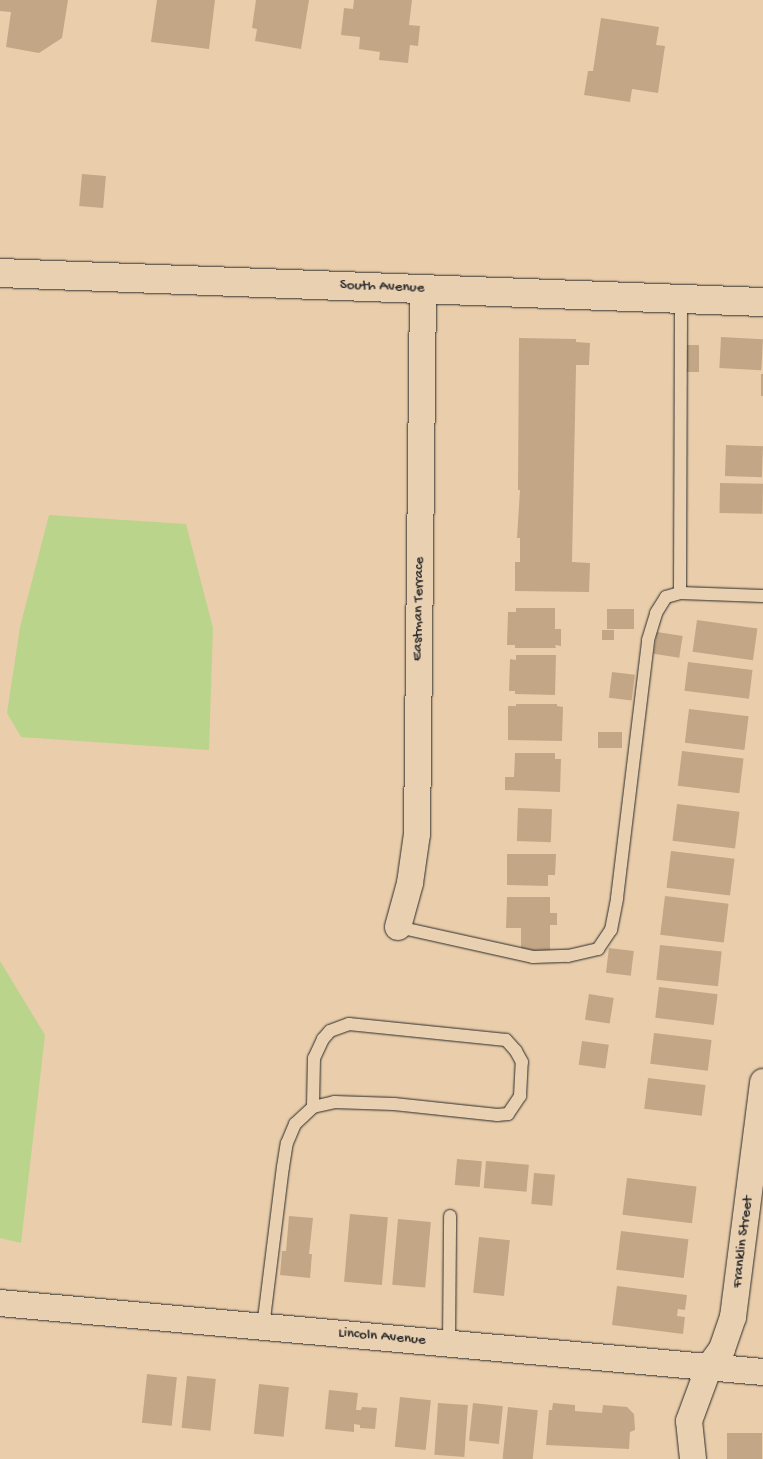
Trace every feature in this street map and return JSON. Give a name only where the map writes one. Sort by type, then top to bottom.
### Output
[{"type":"street","name":"South Avenue","points":[[0,273],[763,302]]},
{"type":"street","name":"Eastman Terrace","points":[[398,927],[410,883],[416,834],[423,289]]},
{"type":"street","name":"Franklin Street","points":[[692,1459],[689,1421],[709,1367],[722,1349],[733,1317],[763,1082]]},
{"type":"street","name":"Lincoln Avenue","points":[[0,1303],[763,1372]]},
{"type":"lane","points":[[680,592],[681,298]]},
{"type":"lane","points":[[398,927],[534,957],[568,956],[598,949],[611,930],[617,898],[648,640],[656,613],[666,597],[680,592],[763,596]]},
{"type":"lane","points":[[263,1327],[286,1143],[295,1124],[313,1107],[334,1102],[394,1104],[496,1116],[508,1114],[520,1096],[522,1062],[516,1051],[506,1040],[349,1024],[330,1031],[323,1039],[314,1058],[313,1107]]},
{"type":"lane","points":[[449,1343],[450,1216]]},
{"type":"green space","points":[[49,515],[186,524],[213,628],[209,750],[21,737],[7,713],[20,627]]},
{"type":"green space","points":[[0,961],[45,1035],[21,1243],[0,1238]]},
{"type":"building","points":[[0,0],[68,0],[62,38],[39,53],[6,47],[11,12],[0,11]]},
{"type":"building","points":[[157,0],[215,0],[209,49],[151,42]]},
{"type":"building","points":[[256,0],[309,0],[301,49],[255,41],[257,29],[252,28]]},
{"type":"building","points":[[354,0],[412,0],[409,25],[420,26],[418,46],[410,45],[408,63],[379,60],[380,52],[359,49],[360,37],[341,35],[344,8],[353,9]]},
{"type":"building","points":[[601,18],[659,27],[656,45],[665,46],[658,93],[632,89],[630,102],[584,95],[588,71],[593,71]]},
{"type":"building","points":[[82,174],[106,176],[103,208],[79,206]]},
{"type":"building","points":[[721,337],[763,339],[761,370],[719,368]]},
{"type":"building","points":[[519,338],[576,339],[576,342],[590,343],[589,365],[576,365],[572,562],[590,563],[589,592],[515,591],[515,562],[520,562],[520,538],[517,538],[520,490],[518,490]]},
{"type":"building","points":[[685,345],[699,345],[699,372],[685,372]]},
{"type":"building","points":[[761,374],[763,374],[763,396],[761,396]]},
{"type":"building","points":[[726,445],[763,446],[762,477],[725,476]]},
{"type":"building","points":[[720,483],[763,484],[762,514],[719,513]]},
{"type":"building","points":[[516,608],[555,608],[555,629],[561,629],[561,646],[555,645],[556,648],[515,648],[515,645],[507,645],[508,612],[516,612]]},
{"type":"building","points":[[607,609],[634,609],[634,629],[607,629]]},
{"type":"building","points":[[697,620],[757,628],[753,660],[693,652]]},
{"type":"building","points":[[602,630],[614,630],[614,640],[602,640]]},
{"type":"building","points":[[657,632],[683,636],[679,658],[654,654]]},
{"type":"building","points":[[516,655],[556,655],[555,695],[515,694],[515,691],[509,691],[510,659],[516,660]]},
{"type":"building","points":[[688,662],[753,670],[749,699],[684,691]]},
{"type":"building","points":[[612,672],[635,675],[632,701],[609,698]]},
{"type":"building","points":[[516,704],[557,704],[557,706],[563,707],[562,741],[508,740],[508,706],[516,706]]},
{"type":"building","points":[[689,709],[749,716],[744,750],[685,743]]},
{"type":"building","points":[[598,732],[622,732],[622,748],[598,748]]},
{"type":"building","points":[[682,751],[744,759],[739,793],[678,786]]},
{"type":"building","points":[[515,753],[555,753],[555,759],[561,759],[560,792],[505,790],[505,777],[514,777]]},
{"type":"building","points":[[677,804],[740,812],[735,848],[672,841]]},
{"type":"building","points":[[518,808],[552,809],[551,842],[517,841]]},
{"type":"building","points":[[671,851],[735,859],[730,896],[666,888]]},
{"type":"building","points":[[507,854],[556,854],[555,875],[548,875],[548,886],[507,885]]},
{"type":"building","points":[[665,896],[729,904],[724,943],[660,935]]},
{"type":"building","points":[[507,897],[550,897],[550,913],[557,913],[557,925],[550,925],[550,953],[521,953],[521,928],[506,928]]},
{"type":"building","points":[[660,945],[722,951],[718,986],[656,980]]},
{"type":"building","points":[[609,948],[634,951],[631,976],[606,973]]},
{"type":"building","points":[[659,987],[718,994],[714,1025],[655,1018]]},
{"type":"building","points":[[589,994],[614,998],[610,1024],[585,1020]]},
{"type":"building","points":[[654,1033],[712,1040],[708,1071],[650,1064]]},
{"type":"building","points":[[582,1041],[609,1045],[605,1069],[579,1065]]},
{"type":"building","points":[[648,1078],[706,1085],[702,1116],[644,1109]]},
{"type":"building","points":[[457,1159],[482,1161],[480,1187],[455,1185]]},
{"type":"building","points":[[486,1161],[529,1165],[526,1192],[484,1188]]},
{"type":"building","points":[[534,1173],[555,1175],[552,1206],[531,1204]]},
{"type":"building","points":[[627,1178],[696,1187],[692,1223],[622,1215]]},
{"type":"building","points":[[350,1214],[388,1217],[382,1285],[344,1282]]},
{"type":"building","points":[[289,1216],[313,1218],[309,1254],[312,1254],[310,1278],[280,1275],[282,1251],[286,1251]]},
{"type":"building","points":[[398,1219],[431,1222],[425,1288],[392,1285]]},
{"type":"building","points":[[621,1231],[688,1239],[684,1278],[616,1270]]},
{"type":"building","points":[[479,1237],[510,1240],[504,1296],[473,1293]]},
{"type":"building","points":[[617,1286],[687,1295],[685,1310],[678,1309],[677,1316],[685,1317],[683,1334],[612,1325]]},
{"type":"building","points":[[147,1374],[177,1377],[172,1426],[142,1423]]},
{"type":"building","points":[[187,1376],[216,1379],[210,1431],[182,1428]]},
{"type":"building","points":[[259,1384],[289,1387],[284,1437],[254,1434]]},
{"type":"building","points":[[329,1390],[358,1393],[356,1410],[361,1410],[362,1407],[377,1408],[375,1429],[360,1428],[360,1425],[354,1424],[354,1432],[325,1429]]},
{"type":"building","points":[[400,1397],[431,1400],[426,1450],[395,1447]]},
{"type":"building","points":[[438,1403],[468,1405],[464,1457],[434,1455]]},
{"type":"building","points":[[473,1403],[503,1406],[499,1444],[469,1441]]},
{"type":"building","points":[[553,1403],[575,1405],[575,1411],[602,1413],[603,1405],[627,1407],[634,1414],[635,1430],[630,1432],[629,1449],[546,1445],[549,1410],[552,1410]]},
{"type":"building","points":[[508,1407],[538,1410],[533,1459],[503,1459]]},
{"type":"building","points":[[727,1433],[762,1433],[762,1459],[727,1459]]}]
